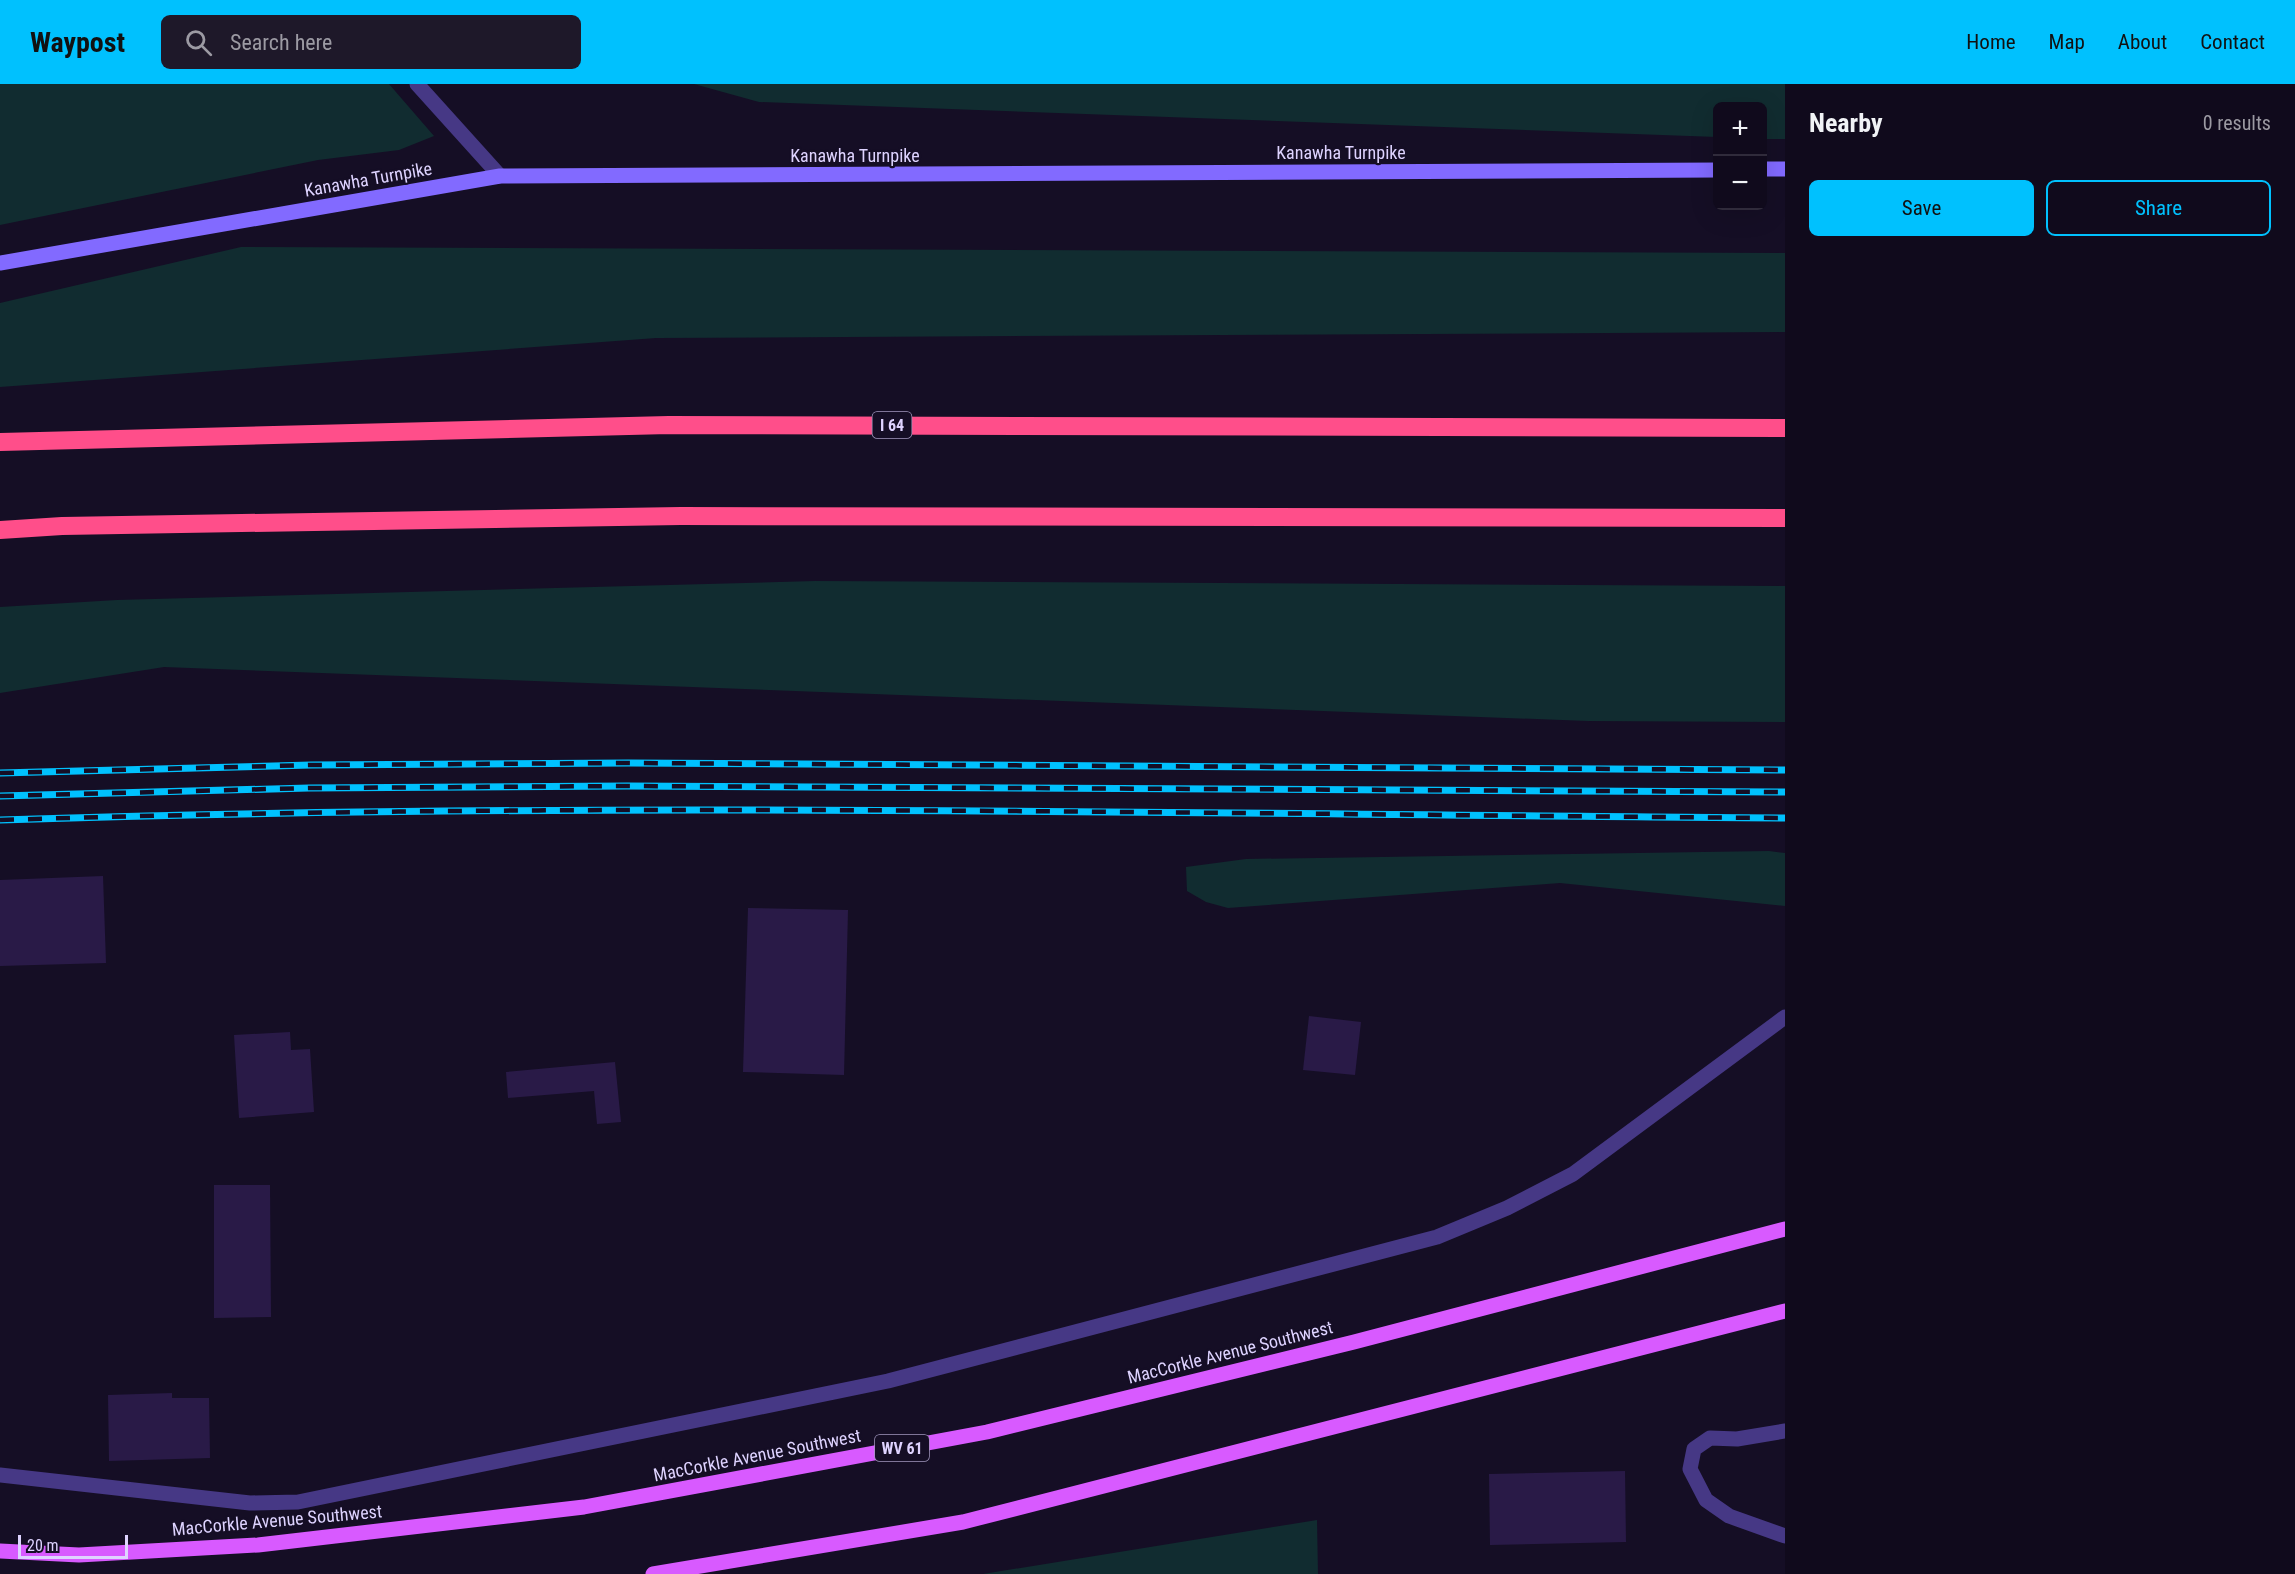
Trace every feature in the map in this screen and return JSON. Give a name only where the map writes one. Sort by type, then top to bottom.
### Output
[{"type":"highway","name":"I 64","points":[[0,442],[669,425],[1785,428]]},
{"type":"highway","points":[[0,530],[62,526],[681,516],[1785,518]]},
{"type":"main road","points":[[1767,170],[1785,169]]},
{"type":"main road","name":"Kanawha Turnpike","points":[[0,263],[500,176],[1713,170]]},
{"type":"main road","name":"MacCorkle Avenue Southwest","points":[[0,1551],[79,1555],[258,1545],[584,1507],[987,1432],[1354,1342],[1785,1229]]},
{"type":"main road","points":[[653,1574],[963,1522],[1785,1311]]},
{"type":"street","points":[[417,84],[500,176]]},
{"type":"street","points":[[0,1475],[250,1503],[298,1502],[888,1381],[1437,1237],[1507,1208],[1574,1174],[1785,1017]]},
{"type":"street","points":[[1785,1431],[1737,1439],[1710,1438],[1694,1449],[1690,1469],[1706,1500],[1729,1516],[1785,1536]]},
{"type":"green space","points":[[0,84],[389,84],[434,136],[399,150],[318,160],[0,225]]},
{"type":"green space","points":[[694,84],[1785,84],[1785,139],[1767,139],[1767,102],[1713,102],[1713,137],[759,102]]},
{"type":"green space","points":[[241,247],[1785,253],[1785,332],[656,338],[0,387],[0,303]]},
{"type":"green space","points":[[815,581],[1785,586],[1785,722],[1588,721],[164,667],[0,693],[0,607],[117,600]]},
{"type":"green space","points":[[1769,851],[1785,853],[1785,906],[1560,883],[1228,908],[1206,902],[1187,891],[1186,867],[1246,859]]},
{"type":"green space","points":[[1317,1520],[1318,1574],[983,1574]]},
{"type":"building","points":[[103,876],[106,963],[0,966],[0,880]]},
{"type":"building","points":[[748,908],[848,910],[844,1075],[743,1072]]},
{"type":"building","points":[[1309,1016],[1361,1022],[1355,1075],[1303,1070]]},
{"type":"building","points":[[290,1032],[291,1050],[310,1049],[314,1112],[239,1118],[234,1035]]},
{"type":"building","points":[[615,1062],[621,1122],[597,1124],[594,1091],[508,1098],[506,1072]]},
{"type":"building","points":[[214,1185],[270,1185],[271,1317],[214,1318]]},
{"type":"building","points":[[172,1393],[172,1398],[209,1398],[210,1458],[109,1461],[108,1395]]},
{"type":"building","points":[[1625,1471],[1626,1542],[1490,1545],[1489,1474]]},
{"type":"railway","points":[[0,773],[311,765],[628,763],[1785,770]]},
{"type":"railway","points":[[0,796],[309,788],[627,786],[1785,792]]},
{"type":"railway","points":[[0,820],[223,814],[669,810],[1785,818]]}]
